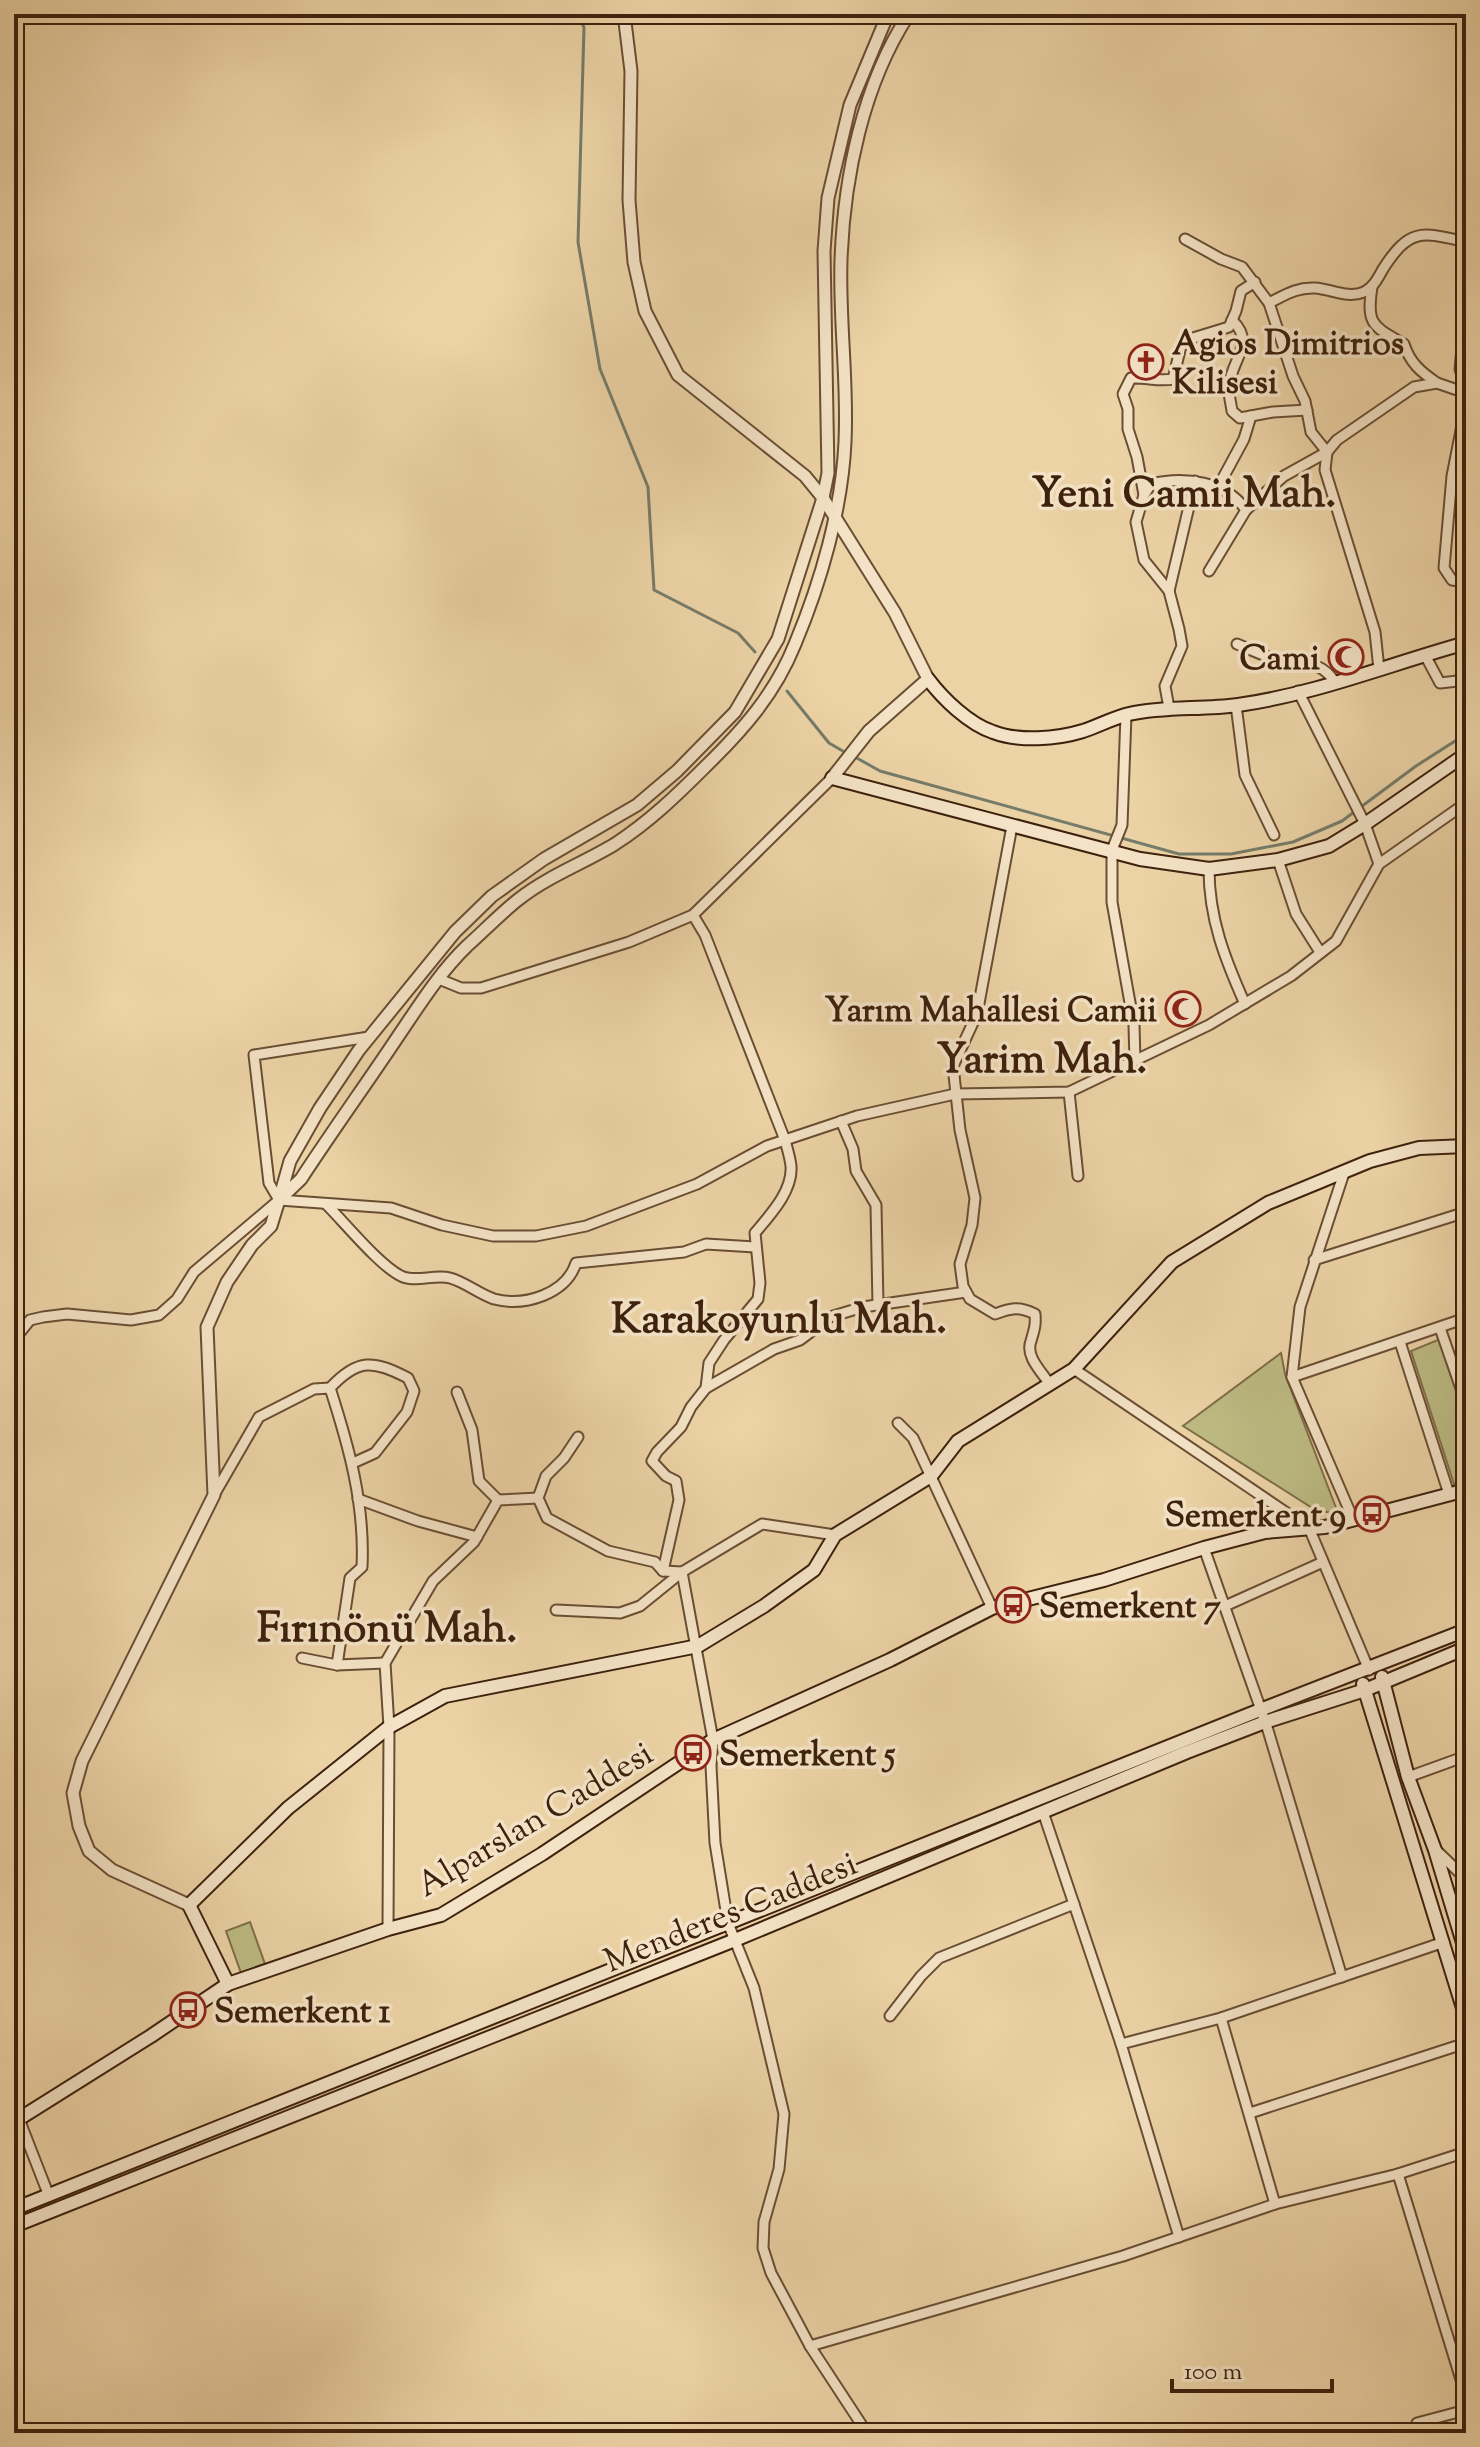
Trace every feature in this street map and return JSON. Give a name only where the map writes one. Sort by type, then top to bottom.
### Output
[{"type":"main road","points":[[928,679],[945,702],[992,732],[1044,737],[1080,732],[1126,715],[1169,708],[1236,705],[1335,682],[1466,643]]},
{"type":"main road","points":[[832,778],[1140,859],[1209,869],[1278,860],[1329,846],[1466,754]]},
{"type":"main road","points":[[228,1984],[189,1905],[288,1808],[389,1727],[445,1696],[698,1646],[764,1606],[814,1570],[835,1535],[931,1476],[958,1441],[1074,1369],[1172,1262],[1268,1203],[1370,1161],[1419,1148],[1466,1146]]},
{"type":"main road","name":"Alparslan Caddesi","points":[[16,2120],[228,1984],[388,1929],[441,1915],[542,1854],[713,1740],[890,1660],[992,1608],[1104,1580],[1265,1532],[1309,1528],[1353,1519],[1466,1490]]},
{"type":"main road","name":"Menderes Caddesi","points":[[14,2226],[735,1940],[1043,1812],[1466,1630]]},
{"type":"main road","name":"Menderes Caddesi","points":[[14,2209],[728,1923],[1263,1716],[1365,1690],[1466,1648]]},
{"type":"main road","points":[[1466,1953],[1435,1850],[1408,1777],[1384,1682],[1369,1670],[1365,1690],[1466,2018]]},
{"type":"street","points":[[439,979],[461,988],[481,988],[629,942],[693,915],[832,778],[869,731],[928,679],[895,613],[823,498],[805,476],[678,375],[645,311],[634,262],[629,200],[631,71],[624,14]]},
{"type":"street","points":[[214,1495],[207,1327],[227,1282],[252,1245],[271,1226],[290,1161],[320,1108],[369,1037],[455,932],[492,896],[544,859],[637,805],[677,771],[735,712],[778,639],[823,498],[828,473],[824,251],[828,198],[850,105],[888,14]]},
{"type":"street","points":[[14,1346],[30,1320],[43,1317],[67,1314],[131,1320],[159,1315],[177,1299],[194,1272],[301,1179],[420,1000],[464,949],[518,900],[613,845],[646,822],[754,717],[796,643],[837,518],[845,440],[841,261],[849,186],[861,124],[889,51],[909,14]]},
{"type":"street","points":[[1466,242],[1427,233],[1407,240],[1389,260],[1372,287],[1368,312],[1372,325],[1404,344],[1408,356],[1419,370],[1437,383],[1466,393]]},
{"type":"street","points":[[1185,239],[1242,267],[1269,303],[1307,410],[1311,432],[1327,452],[1325,470],[1375,632],[1379,669]]},
{"type":"street","points":[[1144,495],[1128,429],[1128,409],[1123,394],[1127,383],[1131,378],[1142,377],[1163,381],[1173,379],[1181,346],[1193,338],[1229,327],[1241,291],[1255,282]]},
{"type":"street","points":[[1269,303],[1295,289],[1315,288],[1347,294],[1361,293],[1372,287]]},
{"type":"street","points":[[1466,307],[1460,369],[1466,386]]},
{"type":"street","points":[[1232,320],[1241,328],[1244,341],[1229,386],[1232,411],[1240,418],[1307,410]]},
{"type":"street","points":[[1209,571],[1246,510],[1284,476],[1327,452],[1337,440],[1414,387],[1437,383]]},
{"type":"street","points":[[1466,405],[1452,476],[1444,568],[1452,580],[1466,582]]},
{"type":"street","points":[[1217,489],[1244,439],[1251,416]]},
{"type":"street","points":[[1169,708],[1165,686],[1182,646],[1169,591],[1144,560],[1136,522],[1144,495],[1151,484],[1171,479],[1195,481],[1236,496],[1246,510]]},
{"type":"street","points":[[1169,591],[1195,481]]},
{"type":"street","points":[[1237,644],[1277,659],[1326,669],[1335,682]]},
{"type":"street","points":[[1425,655],[1440,683],[1466,680]]},
{"type":"street","points":[[1298,691],[1357,809],[1379,864]]},
{"type":"street","points":[[1236,705],[1245,775],[1274,835]]},
{"type":"street","points":[[1126,715],[1122,825],[1112,850],[1112,902],[1134,1025],[1135,1061]]},
{"type":"street","points":[[279,1200],[391,1208],[442,1225],[493,1236],[536,1236],[586,1226],[683,1189],[767,1146],[841,1121],[955,1094],[1069,1092],[1209,1025],[1291,976],[1336,941],[1379,864],[1466,803]]},
{"type":"street","points":[[1012,826],[977,1014],[953,1066],[955,1094],[975,1198],[972,1225],[960,1264],[970,1299],[995,1314],[1011,1308],[1022,1308],[1035,1314],[1036,1329],[1029,1344],[1032,1360],[1049,1383]]},
{"type":"street","points":[[1278,860],[1296,914],[1320,952]]},
{"type":"street","points":[[1209,869],[1211,909],[1218,941],[1245,1004]]},
{"type":"street","points":[[693,915],[705,935],[785,1140],[792,1168],[775,1211],[755,1233],[760,1283],[758,1299],[709,1363],[706,1388]]},
{"type":"street","points":[[279,1200],[269,1183],[254,1055],[369,1037]]},
{"type":"street","points":[[1069,1092],[1078,1176]]},
{"type":"street","points":[[841,1121],[853,1149],[856,1171],[876,1205],[878,1305]]},
{"type":"street","points":[[1344,1173],[1300,1307],[1292,1377],[1353,1519]]},
{"type":"street","points":[[326,1204],[404,1278],[448,1277],[494,1299],[535,1299],[562,1285],[571,1277],[576,1263],[684,1252],[706,1244],[755,1247]]},
{"type":"street","points":[[1314,1260],[1466,1212]]},
{"type":"street","points":[[663,1571],[679,1500],[676,1481],[666,1476],[652,1461],[681,1427],[706,1388],[774,1349],[800,1340],[820,1320],[878,1305],[966,1292]]},
{"type":"street","points":[[1292,1377],[1466,1318]]},
{"type":"street","points":[[1440,1328],[1466,1403]]},
{"type":"street","points":[[1400,1342],[1449,1494]]},
{"type":"street","points":[[189,1905],[112,1870],[89,1851],[79,1826],[73,1793],[82,1761],[214,1495],[259,1417],[314,1389],[330,1388],[346,1371],[358,1365],[371,1364],[408,1378],[414,1391],[407,1412],[375,1453],[353,1463]]},
{"type":"street","points":[[1074,1369],[1309,1528],[1369,1670]]},
{"type":"street","points":[[330,1388],[353,1463],[363,1542],[362,1567],[350,1578],[337,1665]]},
{"type":"street","points":[[457,1392],[472,1430],[479,1481],[498,1500],[538,1498]]},
{"type":"street","points":[[898,1423],[913,1438],[992,1608]]},
{"type":"street","points":[[578,1437],[564,1458],[546,1476],[538,1498],[547,1518],[608,1551],[655,1562],[663,1571],[682,1572]]},
{"type":"street","points":[[358,1499],[418,1521],[477,1537]]},
{"type":"street","points":[[388,1929],[389,1727],[385,1663],[433,1581],[477,1537],[498,1500]]},
{"type":"street","points":[[556,1610],[620,1613],[640,1606],[682,1572],[762,1524],[835,1535]]},
{"type":"street","points":[[1204,1548],[1263,1716],[1342,1977]]},
{"type":"street","points":[[1225,1606],[1323,1562]]},
{"type":"street","points":[[682,1572],[713,1740],[711,1766],[715,1843],[728,1923],[754,1988],[784,2114],[779,2169],[764,2222],[763,2248],[771,2273],[810,2346],[867,2433]]},
{"type":"street","points":[[302,1658],[337,1665],[385,1663]]},
{"type":"street","points":[[1408,1777],[1466,1756]]},
{"type":"street","points":[[1043,1812],[1121,2044],[1179,2237]]},
{"type":"street","points":[[1435,1850],[1466,1879]]},
{"type":"street","points":[[890,2016],[939,1958],[1074,1904]]},
{"type":"street","points":[[1121,2044],[1221,2018],[1444,1942]]},
{"type":"street","points":[[1221,2018],[1275,2204]]},
{"type":"street","points":[[1250,2113],[1466,2043]]},
{"type":"street","points":[[16,2120],[49,2196]]},
{"type":"street","points":[[810,2346],[1019,2287],[1275,2204],[1398,2174],[1466,2152]]},
{"type":"street","points":[[1398,2174],[1466,2396]]},
{"type":"street","points":[[1417,2423],[1466,2410]]},
{"type":"shaded area","points":[[1440,1339],[1466,1421],[1466,1480],[1454,1484],[1411,1351]]},
{"type":"shaded area","points":[[1281,1353],[1285,1374],[1338,1513],[1317,1511],[1183,1426]]},
{"type":"shaded area","points":[[250,1922],[265,1964],[241,1973],[226,1931]]},
{"type":"waterway","points":[[575,14],[584,27],[578,242],[600,369],[648,487],[654,590],[738,633],[755,652]]},
{"type":"waterway","points":[[787,691],[829,743],[848,754]]},
{"type":"waterway","points":[[855,757],[880,771],[1179,854],[1231,854],[1293,842],[1342,821],[1416,766],[1466,734]]},
{"type":"place","name":"Agios Dimitrios Kilisesi","points":[[1146,362]]},
{"type":"place","name":"Cami","points":[[1346,657]]},
{"type":"place","name":"Yarım Mahallesi Camii","points":[[1183,1009]]},
{"type":"place","name":"Semerkent 9","points":[[1372,1514]]},
{"type":"place","name":"Semerkent 7","points":[[1013,1605]]},
{"type":"place","name":"Semerkent 5","points":[[693,1753]]},
{"type":"place","name":"Semerkent 1","points":[[188,2010]]},
{"type":"district","name":"Yeni Camii Mah.","points":[[1184,491]]},
{"type":"district","name":"Yarim Mah.","points":[[1042,1057]]},
{"type":"district","name":"Karakoyunlu Mah.","points":[[779,1317]]},
{"type":"district","name":"Fırınönü Mah.","points":[[387,1626]]}]
